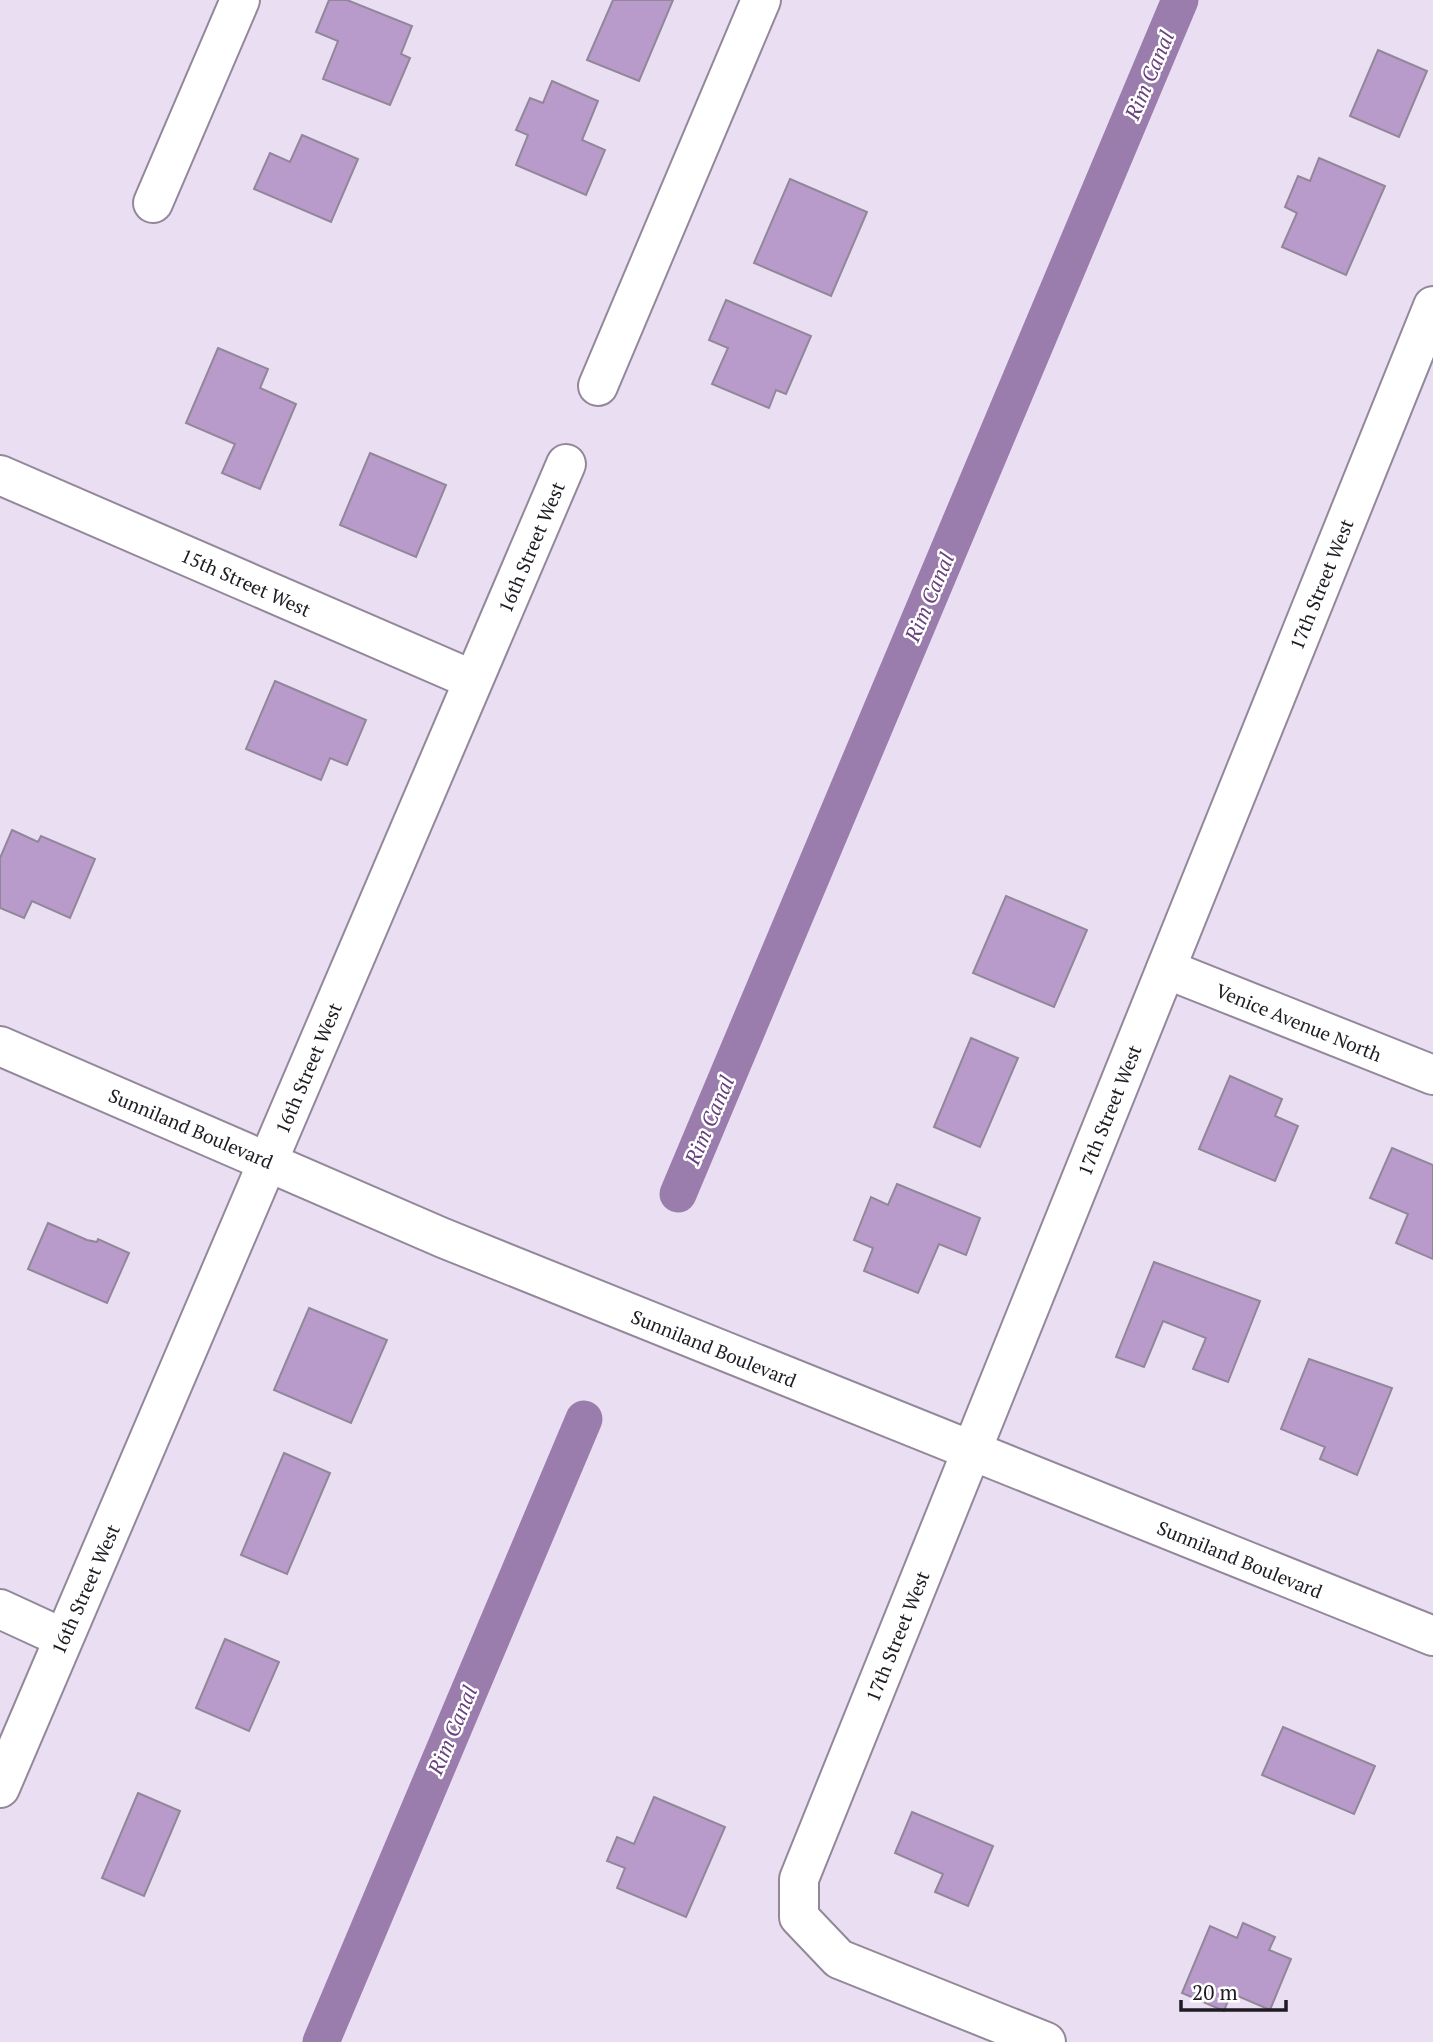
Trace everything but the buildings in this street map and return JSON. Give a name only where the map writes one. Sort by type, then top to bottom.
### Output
[{"type":"street","points":[[153,203],[240,0]]},
{"type":"street","points":[[598,386],[761,0]]},
{"type":"street","name":"17th Street West","points":[[1046,2042],[839,1959],[799,1917],[799,1879],[1433,306]]},
{"type":"street","name":"16th Street West","points":[[0,1788],[566,464]]},
{"type":"street","name":"15th Street West","points":[[10,480],[472,680]]},
{"type":"street","name":"Venice Avenue North","points":[[1166,969],[1433,1075]]},
{"type":"street","name":"Sunniland Boulevard","points":[[0,1046],[443,1238],[1433,1636]]},
{"type":"street","points":[[0,1609],[63,1638]]},
{"type":"waterway","name":"Rim Canal","points":[[678,1194],[1180,0]]},
{"type":"waterway","name":"Rim Canal","points":[[321,2042],[584,1419]]}]
